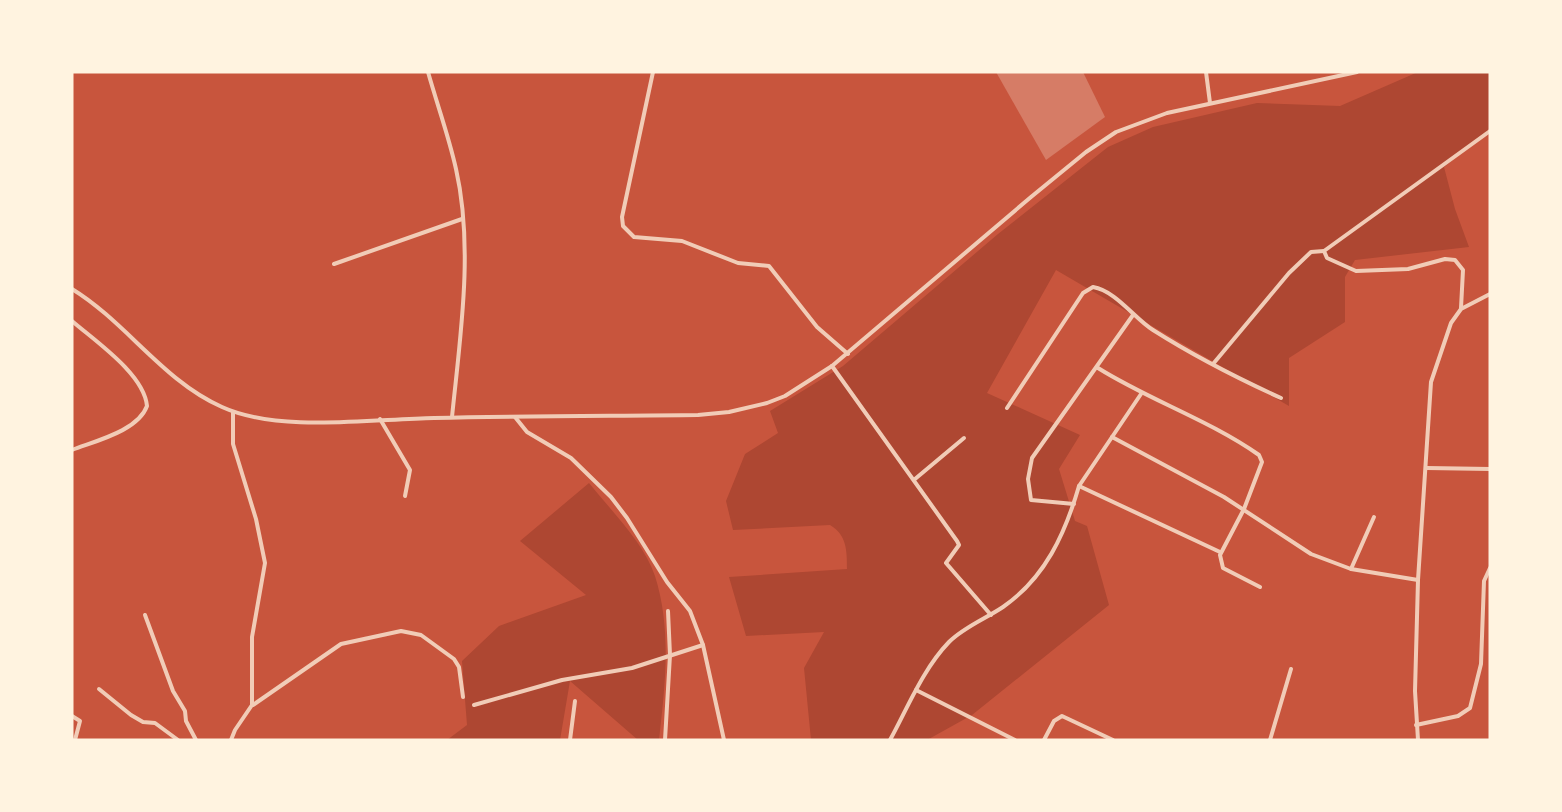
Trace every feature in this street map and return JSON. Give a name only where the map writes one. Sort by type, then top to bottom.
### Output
[{"type":"street","points":[[428,72],[456,169],[462,219],[463,312],[452,417]]},
{"type":"street","points":[[653,72],[622,217],[623,226],[634,237],[682,241],[738,263],[769,266],[817,327],[848,354]]},
{"type":"street","points":[[1206,72],[1210,103]]},
{"type":"street","points":[[72,289],[93,303],[190,388],[232,412],[298,421],[686,415],[729,412],[785,396],[832,366],[1015,211],[1101,142],[1139,122],[1210,103],[1357,72]]},
{"type":"street","points":[[1213,364],[1289,273],[1311,252],[1324,250],[1490,131]]},
{"type":"street","points":[[334,264],[462,219]]},
{"type":"street","points":[[1324,250],[1327,258],[1356,271],[1408,269],[1445,259],[1455,260],[1463,270],[1461,309]]},
{"type":"street","points":[[1007,408],[1088,288],[1096,287],[1105,291],[1153,330],[1213,364],[1281,398]]},
{"type":"street","points":[[1418,740],[1416,725],[1418,580],[1431,382],[1446,331],[1461,309],[1490,294]]},
{"type":"street","points":[[1074,504],[1031,500],[1028,492],[1029,465],[1037,450],[1098,368],[1133,315]]},
{"type":"street","points":[[72,321],[127,370],[143,393],[147,406],[142,416],[126,427],[72,450]]},
{"type":"street","points":[[832,366],[915,479],[959,544],[946,562],[991,615]]},
{"type":"street","points":[[1098,368],[1141,394],[1184,413],[1259,455],[1262,462],[1244,509],[1220,552],[1223,568],[1260,587]]},
{"type":"street","points":[[890,740],[916,690],[948,644],[958,634],[1021,594],[1038,575],[1060,538],[1079,486],[1141,394]]},
{"type":"street","points":[[232,412],[232,439],[265,557],[252,637],[252,705]]},
{"type":"street","points":[[514,417],[527,432],[571,458],[616,503],[667,582],[693,615],[703,645],[724,740]]},
{"type":"street","points":[[380,419],[410,470],[405,496]]},
{"type":"street","points":[[1112,437],[1244,509],[1311,554],[1351,569],[1418,580]]},
{"type":"street","points":[[915,479],[964,438]]},
{"type":"street","points":[[1427,468],[1490,469]]},
{"type":"street","points":[[1079,486],[1220,552]]},
{"type":"street","points":[[1351,569],[1374,517]]},
{"type":"street","points":[[1416,725],[1458,716],[1470,708],[1480,672],[1484,580],[1490,568]]},
{"type":"street","points":[[665,740],[670,655],[668,611]]},
{"type":"street","points":[[145,615],[173,691],[185,711],[186,721],[196,740]]},
{"type":"street","points":[[231,740],[252,705],[335,647],[354,640],[400,631],[411,631],[421,635],[454,659],[459,667],[463,698]]},
{"type":"street","points":[[474,705],[562,680],[632,668],[703,645]]},
{"type":"street","points":[[1270,740],[1291,669]]},
{"type":"street","points":[[99,689],[131,715],[143,722],[156,723],[178,740]]},
{"type":"street","points":[[916,690],[1015,740]]},
{"type":"street","points":[[570,740],[575,701]]},
{"type":"street","points":[[72,716],[80,721],[75,740]]},
{"type":"street","points":[[1044,740],[1054,721],[1062,716],[1113,740]]},
{"type":"shaded area","points":[[1418,72],[1490,72],[1490,130],[1444,167],[1455,209],[1469,247],[1355,260],[1345,277],[1345,322],[1289,358],[1289,406],[1056,270],[987,393],[1080,435],[1059,469],[1075,521],[1087,526],[1109,605],[972,715],[927,740],[811,740],[804,668],[824,632],[746,636],[729,577],[847,569],[843,539],[830,525],[733,530],[726,501],[745,454],[778,433],[770,411],[843,366],[998,234],[1108,147],[1153,127],[1257,103],[1340,106]]},
{"type":"shaded area","points":[[589,483],[635,539],[655,576],[664,617],[666,658],[659,740],[638,740],[570,681],[560,740],[447,740],[467,725],[462,661],[499,626],[586,595],[520,541]]},
{"type":"building","points":[[996,72],[1083,72],[1105,117],[1046,160]]}]
